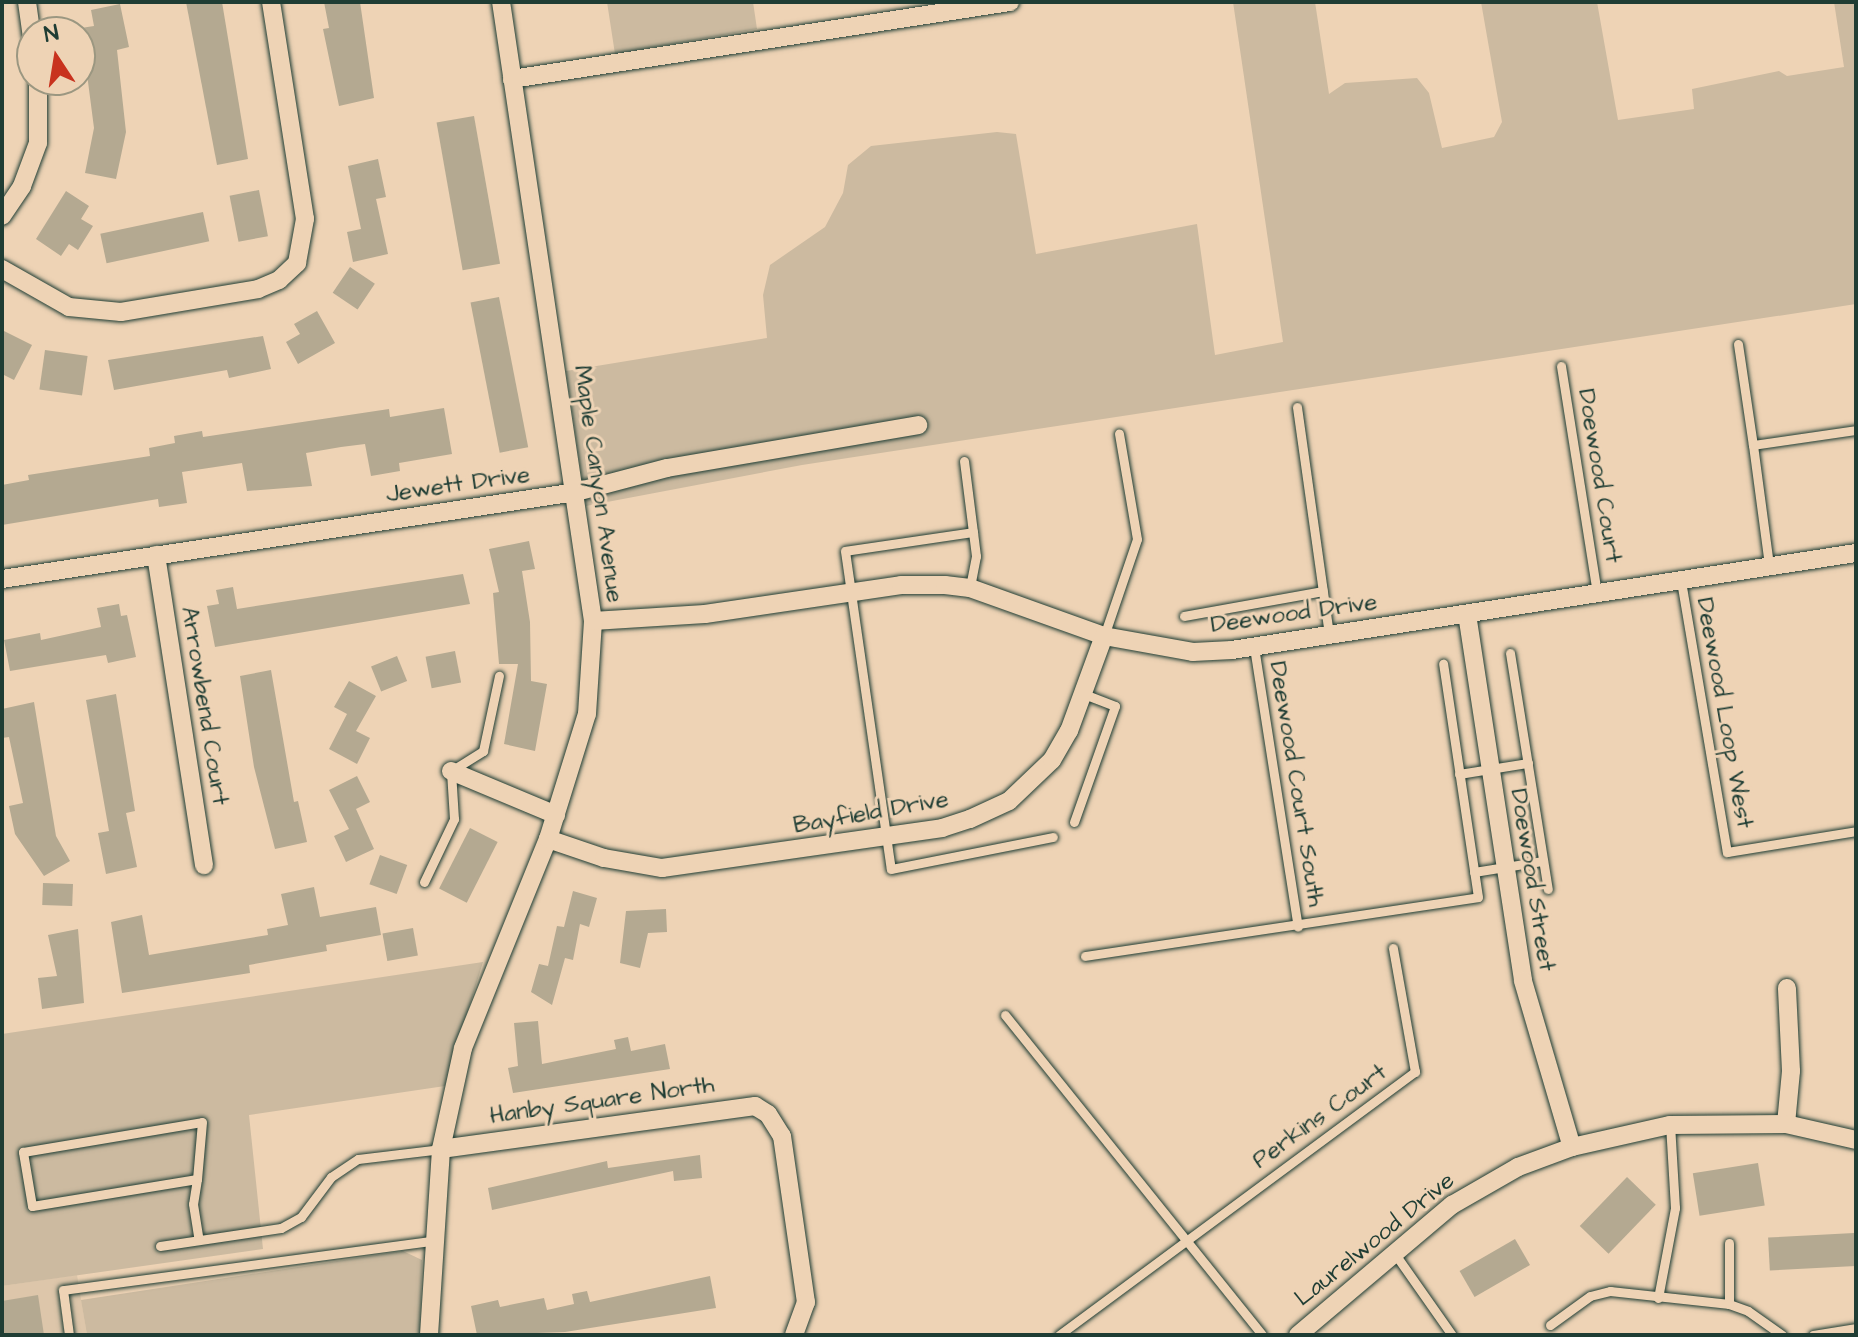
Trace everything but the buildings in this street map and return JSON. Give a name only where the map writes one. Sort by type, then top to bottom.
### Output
[{"type":"street","points":[[2,269],[69,307],[121,312],[258,289],[279,280],[297,263],[305,219],[271,2]]},
{"type":"street","name":"Maple Canyon Avenue","points":[[429,1335],[432,1241],[441,1149],[463,1048],[548,839],[587,714],[593,621],[501,2]]},
{"type":"street","points":[[512,79],[922,8],[1010,2]]},
{"type":"street","points":[[2,216],[22,186],[38,143],[38,96]]},
{"type":"street","name":"Jewett Drive","points":[[2,579],[576,492],[667,468],[918,425]]},
{"type":"street","name":"Deewood Drive","points":[[593,621],[705,614],[901,585],[970,588],[1104,636],[1193,652],[1254,647],[1856,553]]},
{"type":"street","name":"Arrowbend Court","points":[[156,555],[204,865]]},
{"type":"street","name":"Doewood Street","points":[[1467,614],[1527,997],[1572,1147]]},
{"type":"street","name":"Bayfield Drive","points":[[548,839],[604,858],[662,868],[942,828],[1009,801],[1052,760],[1083,694],[1104,636]]},
{"type":"street","points":[[451,771],[556,815]]},
{"type":"street","points":[[1786,1124],[1791,1071],[1787,988]]},
{"type":"street","name":"Hanby Square North","points":[[441,1149],[741,1105],[768,1114],[782,1136],[806,1302],[796,1334]]},
{"type":"street","name":"Laurelwood Drive","points":[[1298,1335],[1393,1251],[1480,1186],[1572,1147],[1670,1125],[1786,1124],[1856,1140]]},
{"type":"lane","points":[[1738,344],[1769,565]]},
{"type":"lane","name":"Doewood Court","points":[[1561,366],[1597,593]]},
{"type":"lane","points":[[1297,407],[1329,634]]},
{"type":"lane","points":[[1753,445],[1856,430]]},
{"type":"lane","points":[[1104,636],[1137,539],[1119,434]]},
{"type":"lane","points":[[964,461],[976,556],[970,588]]},
{"type":"lane","points":[[973,532],[845,551],[891,869],[1053,837]]},
{"type":"lane","name":"Deewood Loop West","points":[[1681,581],[1727,852],[1856,831]]},
{"type":"lane","points":[[1184,616],[1323,591]]},
{"type":"lane","name":"Deewood Court South","points":[[1254,647],[1298,927]]},
{"type":"lane","points":[[1510,653],[1548,889]]},
{"type":"lane","points":[[1085,956],[1298,927],[1478,897],[1443,664]]},
{"type":"lane","points":[[424,882],[454,819],[451,771],[483,751],[499,676]]},
{"type":"lane","points":[[1074,822],[1115,706],[1083,694]]},
{"type":"lane","points":[[1459,774],[1528,763]]},
{"type":"lane","points":[[1474,872],[1543,861]]},
{"type":"lane","name":"Perkins Court","points":[[1059,1335],[1415,1072],[1393,948]]},
{"type":"lane","points":[[1005,1015],[1262,1335]]},
{"type":"lane","points":[[197,1179],[32,1206],[23,1152],[202,1122],[197,1179],[193,1204],[199,1240]]},
{"type":"lane","points":[[1658,1298],[1675,1208],[1670,1125]]},
{"type":"lane","points":[[160,1246],[281,1228],[301,1217],[331,1177],[358,1159],[441,1149]]},
{"type":"lane","points":[[69,1335],[63,1290],[432,1241]]},
{"type":"lane","points":[[1729,1243],[1729,1304]]},
{"type":"lane","points":[[1393,1251],[1452,1335]]},
{"type":"lane","points":[[1550,1325],[1590,1296],[1610,1291],[1729,1304],[1748,1311],[1782,1335]]},
{"type":"lane","points":[[1813,1335],[1856,1328]]},
{"type":"shaded area","points":[[607,2],[753,2],[757,29],[615,54]]},
{"type":"shaded area","points":[[1233,2],[1315,2],[1329,94],[1345,83],[1417,78],[1429,93],[1442,148],[1494,137],[1502,122],[1481,2],[1597,2],[1618,120],[1694,109],[1692,89],[1779,71],[1787,76],[1844,67],[1834,2],[1856,2],[1856,304],[802,465],[586,506],[566,371],[767,338],[763,295],[770,265],[825,227],[843,193],[848,165],[871,146],[997,132],[1016,134],[1036,254],[1197,224],[1215,355],[1283,342]]},
{"type":"shaded area","points":[[483,962],[445,1086],[249,1115],[263,1249],[2,1286],[2,1034]]},
{"type":"shaded area","points":[[403,1251],[422,1260],[420,1335],[87,1335],[81,1300]]},
{"type":"shaded area","points":[[77,1275],[87,1335],[2,1335],[2,1286]]}]
